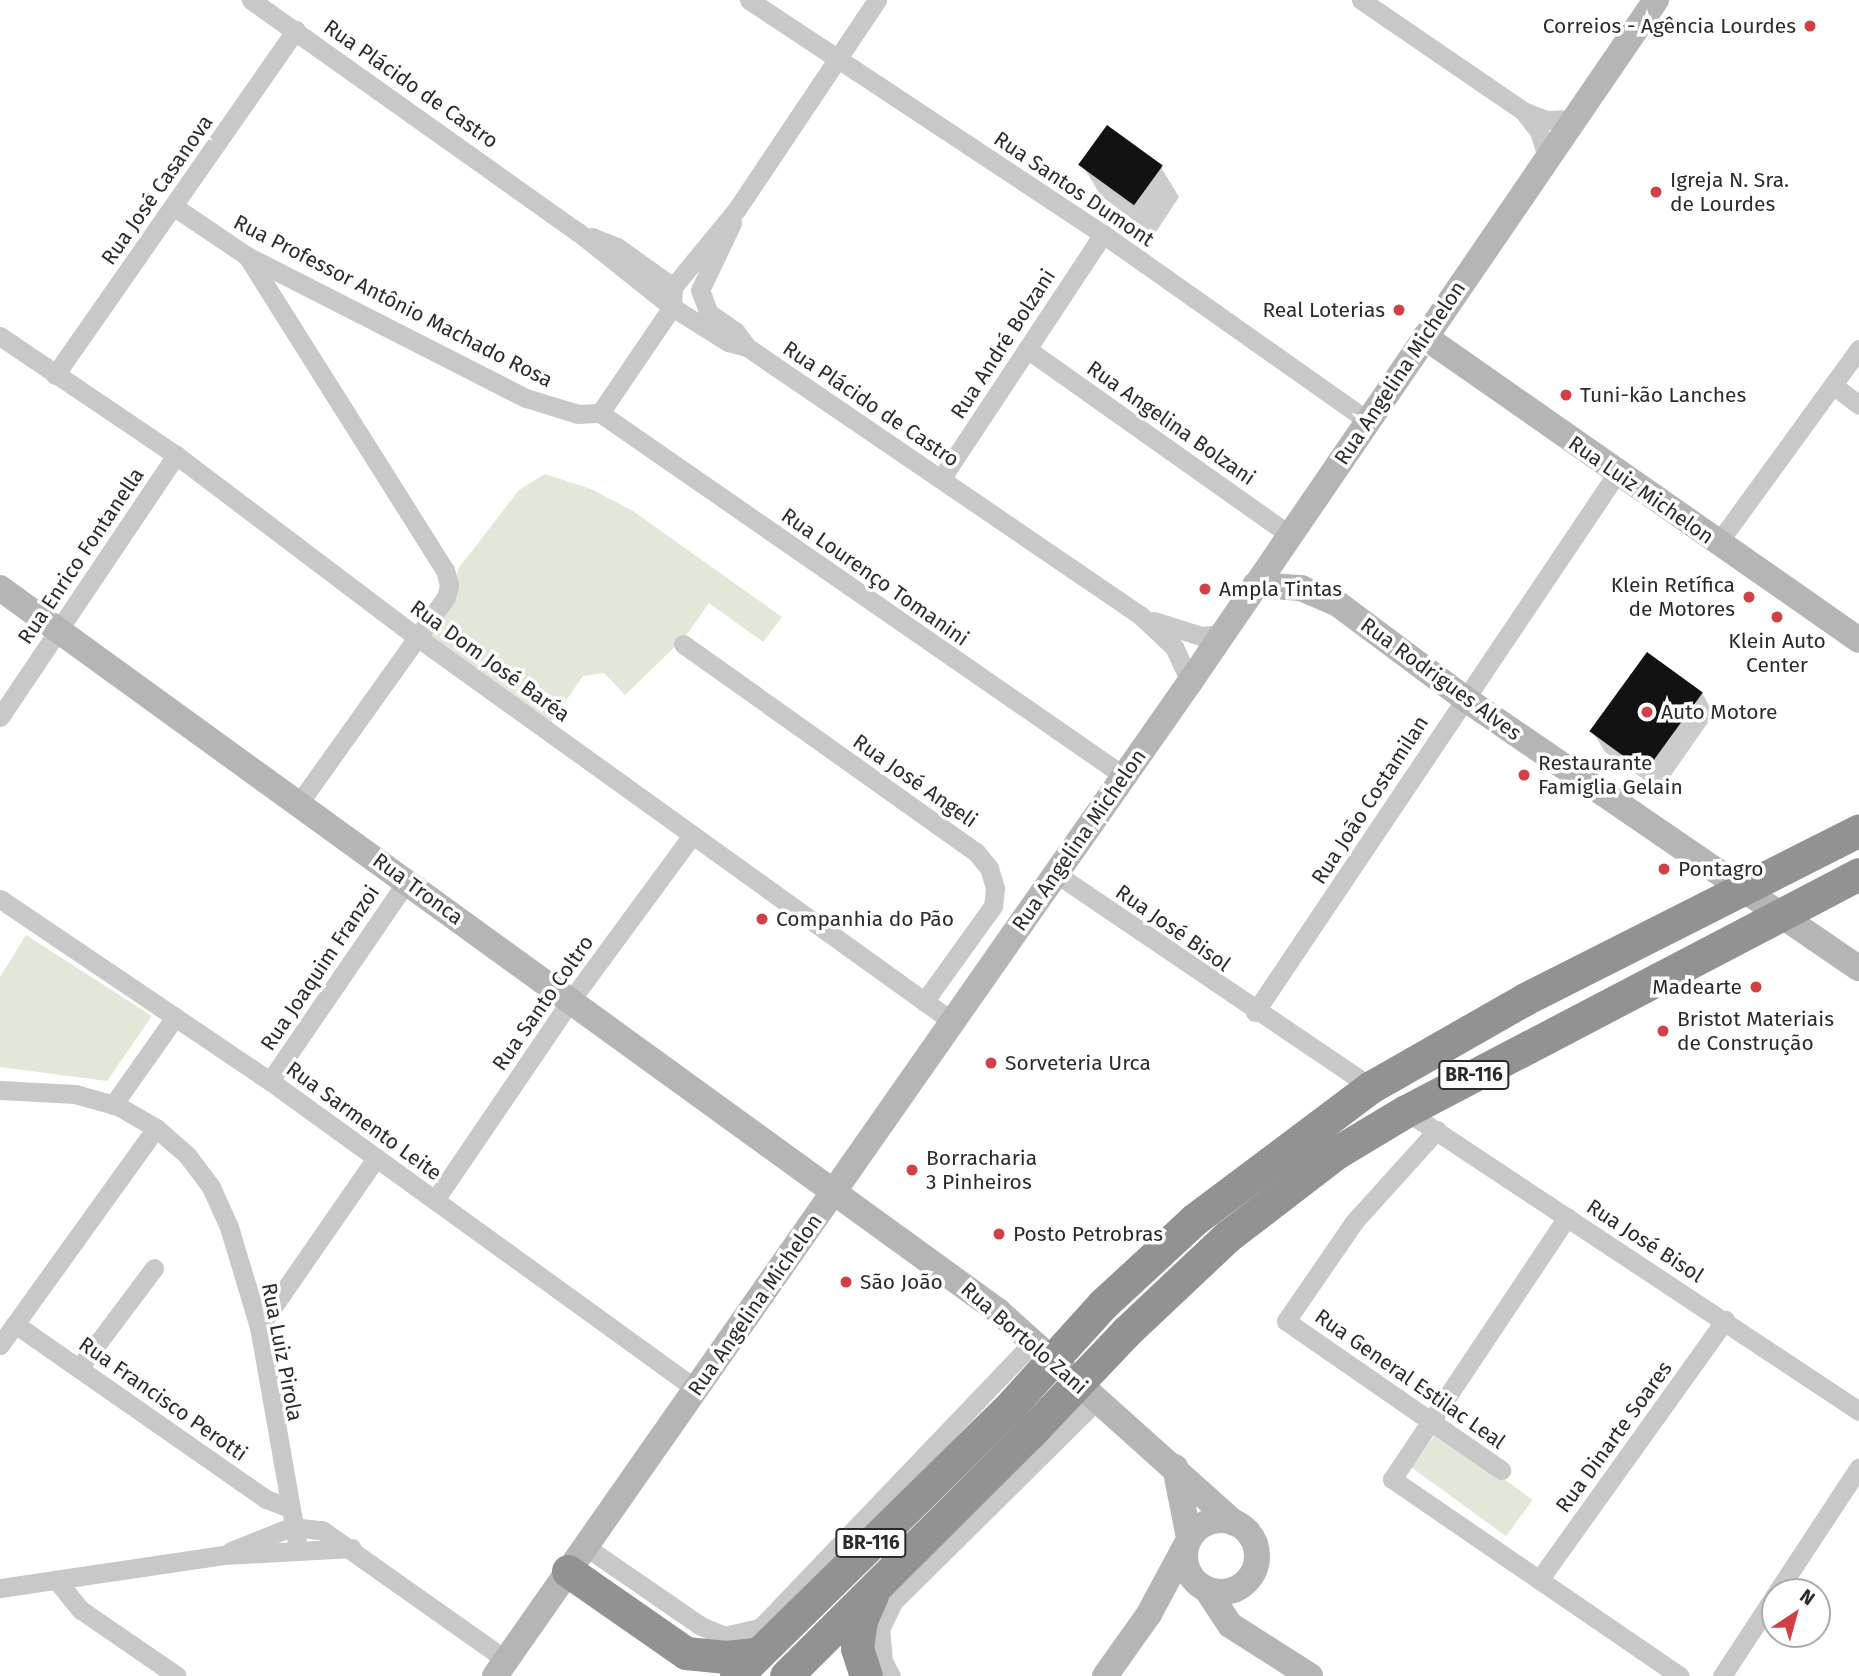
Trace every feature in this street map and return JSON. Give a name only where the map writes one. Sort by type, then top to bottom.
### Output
[{"type":"highway","name":"BR-116","points":[[786,1676],[876,1585],[1018,1423],[1103,1304],[1195,1219],[1371,1087],[1525,999],[1859,830]]},
{"type":"highway","name":"BR-116","points":[[746,1665],[1018,1423],[1126,1332],[1228,1236],[1287,1188],[1406,1111],[1859,874]]},
{"type":"highway","points":[[577,1559],[687,1664],[726,1657],[746,1665]]},
{"type":"highway","points":[[866,1676],[857,1648],[861,1620],[876,1585]]},
{"type":"main road","name":"Rua Angelina Michelon","points":[[500,1668],[1190,682],[1288,534],[1370,422],[1547,156],[1656,0]]},
{"type":"main road","name":"Rua Luiz Michelon","points":[[1425,337],[1859,640]]},
{"type":"main road","name":"Rua Rodrigues Alves","points":[[1255,585],[1301,588],[1338,604],[1464,698],[1859,968]]},
{"type":"main road","name":"Rua Tronca","points":[[0,588],[835,1191]]},
{"type":"main road","name":"Rua Bortolo Zani","points":[[835,1191],[1033,1342],[1234,1522]]},
{"type":"main road","points":[[1175,1467],[1187,1543],[1186,1568],[1230,1625],[1310,1676]]},
{"type":"main road","points":[[1105,1676],[1149,1614],[1187,1543],[1204,1524],[1234,1522],[1255,1545],[1256,1565],[1246,1583],[1244,1607],[1252,1637]]},
{"type":"main road","points":[[1149,1614],[1203,1587],[1228,1592],[1246,1583]]},
{"type":"street","name":"Rua Plácido de Castro","points":[[251,0],[672,297],[728,342],[747,347],[1140,615],[1174,647],[1190,682]]},
{"type":"street","name":"Rua Santos Dumont","points":[[749,0],[837,61],[1103,234],[1370,422]]},
{"type":"street","points":[[600,413],[672,297],[737,209],[877,0]]},
{"type":"street","points":[[1361,0],[1523,111],[1547,120],[1573,119]]},
{"type":"street","name":"Rua José Casanova","points":[[55,375],[296,30]]},
{"type":"street","points":[[1523,111],[1539,131],[1547,156]]},
{"type":"street","name":"Rua Professor Antônio Machado Rosa","points":[[173,206],[247,256],[527,398],[578,414],[600,413]]},
{"type":"street","points":[[737,209],[700,290],[709,313],[735,331],[747,347]]},
{"type":"street","name":"Rua André Bolzani","points":[[941,480],[1103,234]]},
{"type":"street","points":[[247,256],[445,570],[446,597],[299,803]]},
{"type":"street","name":"Rua Dom José Baréa","points":[[0,336],[176,455],[417,637],[953,1022]]},
{"type":"street","name":"Rua Angelina Bolzani","points":[[1027,349],[1288,534]]},
{"type":"street","points":[[1718,543],[1859,349]]},
{"type":"street","points":[[1834,386],[1859,405]]},
{"type":"street","name":"Rua Lourenço Tomanini","points":[[600,413],[1124,776]]},
{"type":"street","name":"Rua Enrico Fontanella","points":[[0,717],[176,455]]},
{"type":"street","name":"Rua João Costamilan","points":[[1255,1012],[1617,473]]},
{"type":"street","name":"Rua Plácido de Castro","points":[[1140,615],[1179,632],[1201,636],[1221,634]]},
{"type":"street","name":"Rua José Angeli","points":[[683,644],[976,852],[989,869],[995,888],[993,906],[924,1002]]},
{"type":"street","name":"Rua Santo Coltro","points":[[435,1200],[571,1000],[692,835]]},
{"type":"street","name":"Rua José Bisol","points":[[1055,873],[1255,1012],[1371,1087]]},
{"type":"street","name":"Rua Joaquim Franzoi","points":[[270,1081],[407,881]]},
{"type":"street","name":"Rua Sarmento Leite","points":[[0,899],[270,1081],[696,1389]]},
{"type":"street","points":[[113,1105],[174,1017]]},
{"type":"street","name":"Rua Luiz Pirola","points":[[0,1090],[75,1094],[113,1105],[156,1128],[187,1155],[211,1187],[229,1227],[259,1327],[289,1517]]},
{"type":"street","name":"Rua José Bisol","points":[[1406,1111],[1859,1411]]},
{"type":"street","points":[[0,1345],[156,1128]]},
{"type":"street","name":"Rua General Estilac Leal","points":[[1437,1130],[1354,1222],[1286,1321],[1501,1470]]},
{"type":"street","points":[[259,1327],[376,1158]]},
{"type":"street","points":[[1567,1217],[1392,1479],[1680,1676]]},
{"type":"street","points":[[79,1368],[154,1268]]},
{"type":"street","name":"Rua Dinarte Soares","points":[[1539,1580],[1725,1320]]},
{"type":"street","name":"Rua Francisco Perotti","points":[[15,1324],[289,1517],[322,1530],[352,1548],[500,1668]]},
{"type":"street","points":[[577,1559],[724,1636],[752,1631],[1033,1342]]},
{"type":"street","points":[[891,1676],[883,1661],[880,1629],[893,1602],[1096,1401]]},
{"type":"street","points":[[1786,1578],[1859,1467]]},
{"type":"street","points":[[224,1555],[289,1517],[298,1549]]},
{"type":"street","points":[[0,1588],[224,1555],[352,1548]]},
{"type":"street","points":[[58,1581],[81,1610],[177,1676]]},
{"type":"street","points":[[1722,1676],[1761,1616]]},
{"type":"shaded area","points":[[545,474],[591,489],[633,511],[782,617],[763,642],[709,603],[685,637],[625,695],[604,673],[583,676],[547,728],[421,636],[455,589],[458,569],[519,490]]},
{"type":"shaded area","points":[[26,935],[152,1016],[107,1081],[0,1067],[0,977]]},
{"type":"shaded area","points":[[1438,1431],[1533,1500],[1506,1536],[1412,1467]]},
{"type":"building","points":[[1107,125],[1163,166],[1134,205],[1078,165]]},
{"type":"building","name":"Auto Motore","points":[[1647,652],[1703,693],[1645,772],[1589,731]]},
{"type":"place","name":"Correios - Agência Lourdes","points":[[1810,26]]},
{"type":"place","name":"Igreja N. Sra. de Lourdes","points":[[1656,192]]},
{"type":"place","name":"Real Loterias","points":[[1399,310]]},
{"type":"place","name":"Tuni-kão Lanches","points":[[1566,395]]},
{"type":"place","name":"Ampla Tintas","points":[[1205,589]]},
{"type":"place","name":"Klein Retífica de Motores","points":[[1749,597]]},
{"type":"place","name":"Klein Auto Center","points":[[1777,617]]},
{"type":"place","name":"Auto Motore","points":[[1647,712]]},
{"type":"place","name":"Restaurante Famiglia Gelain","points":[[1524,775]]},
{"type":"place","name":"Pontagro","points":[[1664,869]]},
{"type":"place","name":"Companhia do Pão","points":[[762,919]]},
{"type":"place","name":"Madearte","points":[[1756,987]]},
{"type":"place","name":"Bristot Materiais de Construção","points":[[1663,1031]]},
{"type":"place","name":"Sorveteria Urca","points":[[991,1063]]},
{"type":"place","name":"Borracharia 3 Pinheiros","points":[[912,1170]]},
{"type":"place","name":"Posto Petrobras","points":[[999,1234]]},
{"type":"place","name":"São João","points":[[846,1282]]}]
